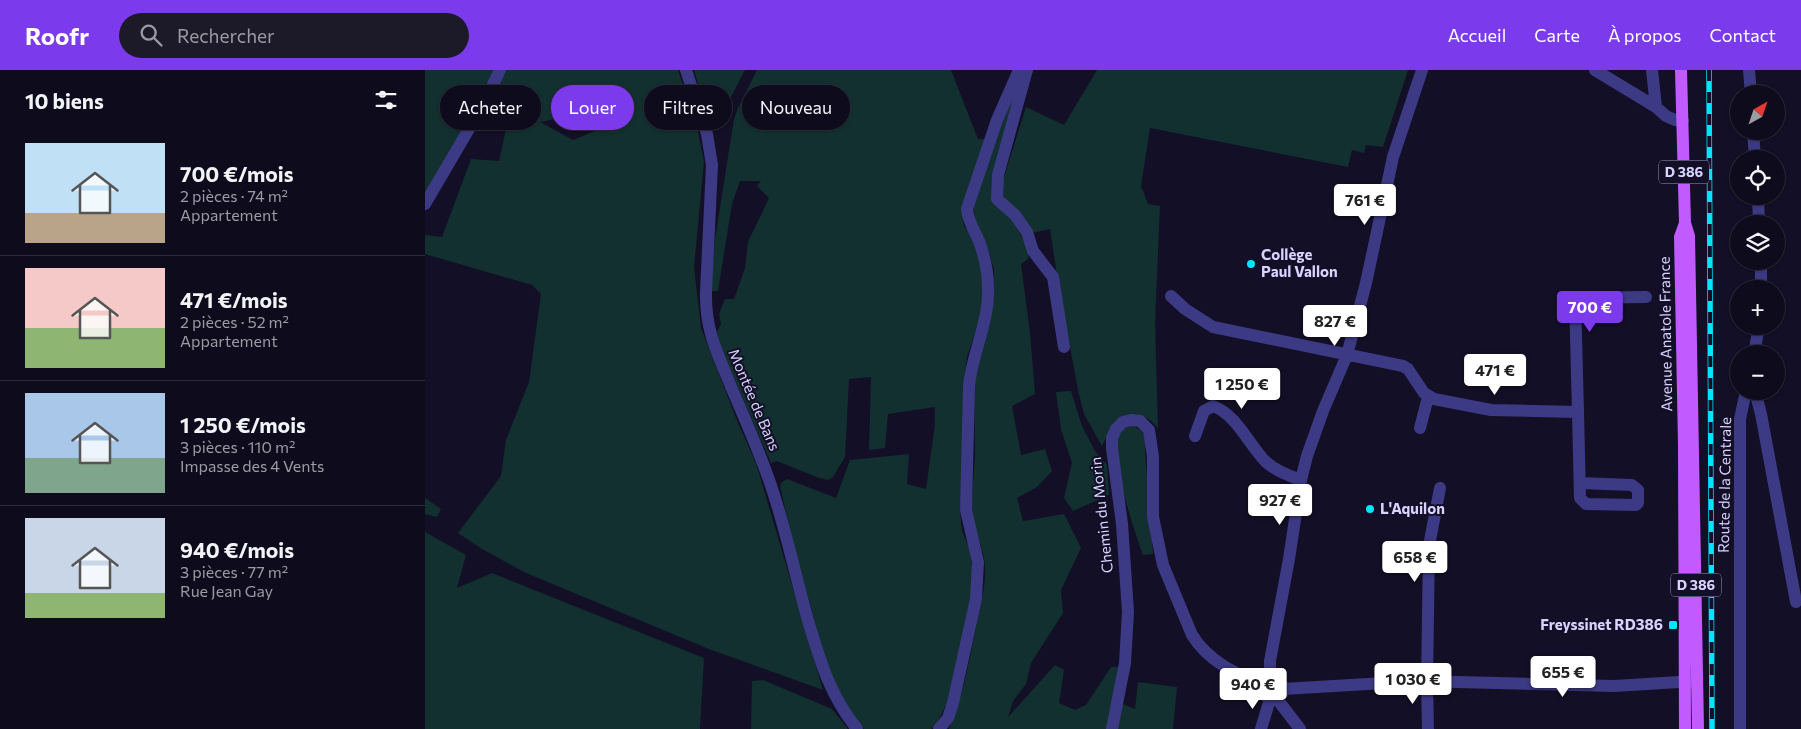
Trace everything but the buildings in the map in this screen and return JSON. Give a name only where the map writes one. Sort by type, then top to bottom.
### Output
[{"type":"main road","name":"Avenue Anatole France","points":[[1681,70],[1685,223],[1689,236],[1689,443]]},
{"type":"main road","name":"D 386","points":[[1689,443],[1698,681],[1698,729]]},
{"type":"main road","name":"D 386","points":[[1685,729],[1689,443]]},
{"type":"street","points":[[425,204],[483,105],[501,70]]},
{"type":"street","name":"Montée de Bans","points":[[686,70],[707,134],[712,165],[705,309],[710,334],[759,452],[774,495],[801,597],[824,672],[837,701],[857,729]]},
{"type":"street","points":[[939,729],[948,718],[953,703],[971,625],[978,575],[978,562],[966,510],[969,386],[970,371],[984,320],[988,287],[981,250],[967,216],[967,209],[997,120],[1019,70]]},
{"type":"street","points":[[1027,70],[999,175],[997,199],[1015,215],[1027,232],[1033,251],[1053,277],[1064,347]]},
{"type":"street","points":[[1422,70],[1393,157],[1366,283],[1347,355],[1335,381],[1307,456],[1301,480],[1289,560],[1264,694],[1277,695],[1427,681],[1614,686],[1698,681]]},
{"type":"street","points":[[1595,70],[1655,107],[1666,116],[1683,121]]},
{"type":"street","points":[[1652,70],[1655,107]]},
{"type":"street","points":[[1749,70],[1750,85]]},
{"type":"street","points":[[1171,296],[1185,309],[1213,327],[1403,366],[1408,369],[1428,397],[1491,410],[1578,412]]},
{"type":"street","points":[[1579,483],[1575,298],[1646,297]]},
{"type":"street","points":[[1420,428],[1428,397]]},
{"type":"street","name":"Route de la Centrale","points":[[1740,729],[1740,419],[1744,400]]},
{"type":"street","points":[[1757,400],[1796,602]]},
{"type":"street","points":[[1195,436],[1204,411],[1213,406],[1229,417],[1267,463],[1285,475],[1301,480]]},
{"type":"street","name":"Chemin du Morin","points":[[1112,729],[1125,663],[1128,612],[1122,524],[1111,448],[1115,429],[1123,422],[1131,420],[1140,421],[1149,430],[1153,457],[1153,517],[1163,565],[1192,635],[1212,659],[1228,670],[1267,683],[1277,680],[1280,682],[1277,695]]},
{"type":"street","points":[[1428,729],[1429,546],[1440,488]]},
{"type":"street","points":[[1261,729],[1277,695]]},
{"type":"street","points":[[1277,695],[1300,729]]},
{"type":"green space","points":[[425,70],[494,70],[487,85],[440,85],[440,130],[462,130],[425,194]]},
{"type":"green space","points":[[506,70],[678,70],[683,85],[644,85],[644,130],[698,130],[704,162],[694,267],[701,328],[738,423],[756,463],[823,690],[709,649],[526,573],[482,549],[458,533],[501,476],[506,440],[529,382],[541,294],[532,285],[425,254],[425,235],[442,237],[471,159],[499,161],[506,130],[541,130],[541,123],[551,128],[551,130],[555,130],[573,140],[597,130],[634,130],[634,85],[551,85],[551,120],[541,122],[541,85],[499,85]]},
{"type":"green space","points":[[694,70],[745,70],[732,95],[732,85],[699,85]]},
{"type":"green space","points":[[757,70],[951,70],[978,139],[985,139],[962,213],[964,226],[976,244],[982,267],[983,288],[982,311],[967,357],[964,380],[965,448],[960,510],[962,531],[970,550],[975,594],[947,703],[936,725],[931,729],[864,729],[844,703],[830,672],[820,640],[798,563],[780,486],[787,479],[836,498],[850,460],[909,454],[907,484],[926,489],[935,424],[935,407],[888,414],[885,448],[869,450],[871,377],[849,379],[845,457],[833,477],[828,480],[819,478],[777,461],[771,463],[720,346],[717,332],[721,324],[719,314],[725,299],[734,299],[745,268],[748,242],[769,198],[757,186],[761,181],[740,181],[732,204],[718,291],[711,291],[715,239],[734,119],[742,100],[742,130],[850,130],[850,85],[750,85]]},
{"type":"green space","points":[[1097,70],[1408,70],[1383,147],[1366,145],[1364,153],[1352,150],[1348,167],[1150,128],[1141,186],[1148,204],[1160,206],[1155,323],[1158,428],[1150,420],[1138,415],[1113,424],[1102,446],[1084,414],[1078,390],[1050,229],[1032,233],[1005,201],[1002,192],[1003,180],[1026,107],[1064,125]]},
{"type":"green space","points":[[1011,98],[1015,98],[992,188],[1017,227],[1029,251],[1028,259],[1021,264],[1030,333],[1035,394],[1012,406],[1021,455],[1045,449],[1052,471],[1037,487],[1017,498],[1023,521],[1064,514],[1081,548],[1061,590],[1063,613],[1031,663],[1026,684],[1013,701],[1008,717],[1055,665],[1064,670],[1059,703],[1075,710],[1086,705],[1111,667],[1118,667],[1113,700],[1135,709],[1138,682],[1177,687],[1173,729],[949,729],[965,681],[982,600],[985,575],[983,552],[971,511],[975,457],[974,386],[994,296],[994,270],[989,252],[976,222],[974,202]]},
{"type":"green space","points":[[1071,391],[1082,426],[1095,451],[1107,465],[1109,495],[1073,511],[1064,498],[1072,463],[1061,429],[1056,392]]},
{"type":"green space","points":[[1133,426],[1141,430],[1145,439],[1153,554],[1143,555],[1129,512],[1119,467],[1118,436],[1125,427]]},
{"type":"green space","points":[[425,498],[441,509],[437,517],[425,514]]},
{"type":"green space","points":[[425,532],[466,555],[457,588],[492,573],[704,658],[700,729],[425,729]]},
{"type":"green space","points":[[763,680],[832,709],[848,729],[751,729],[752,681]]},
{"type":"railway","points":[[1709,70],[1712,729]]},
{"type":"place","name":"Collège Paul Vallon","points":[[1251,264]]},
{"type":"place","name":"L'Aquilon","points":[[1370,509]]},
{"type":"place","name":"Freyssinet RD386","points":[[1673,625]]}]
